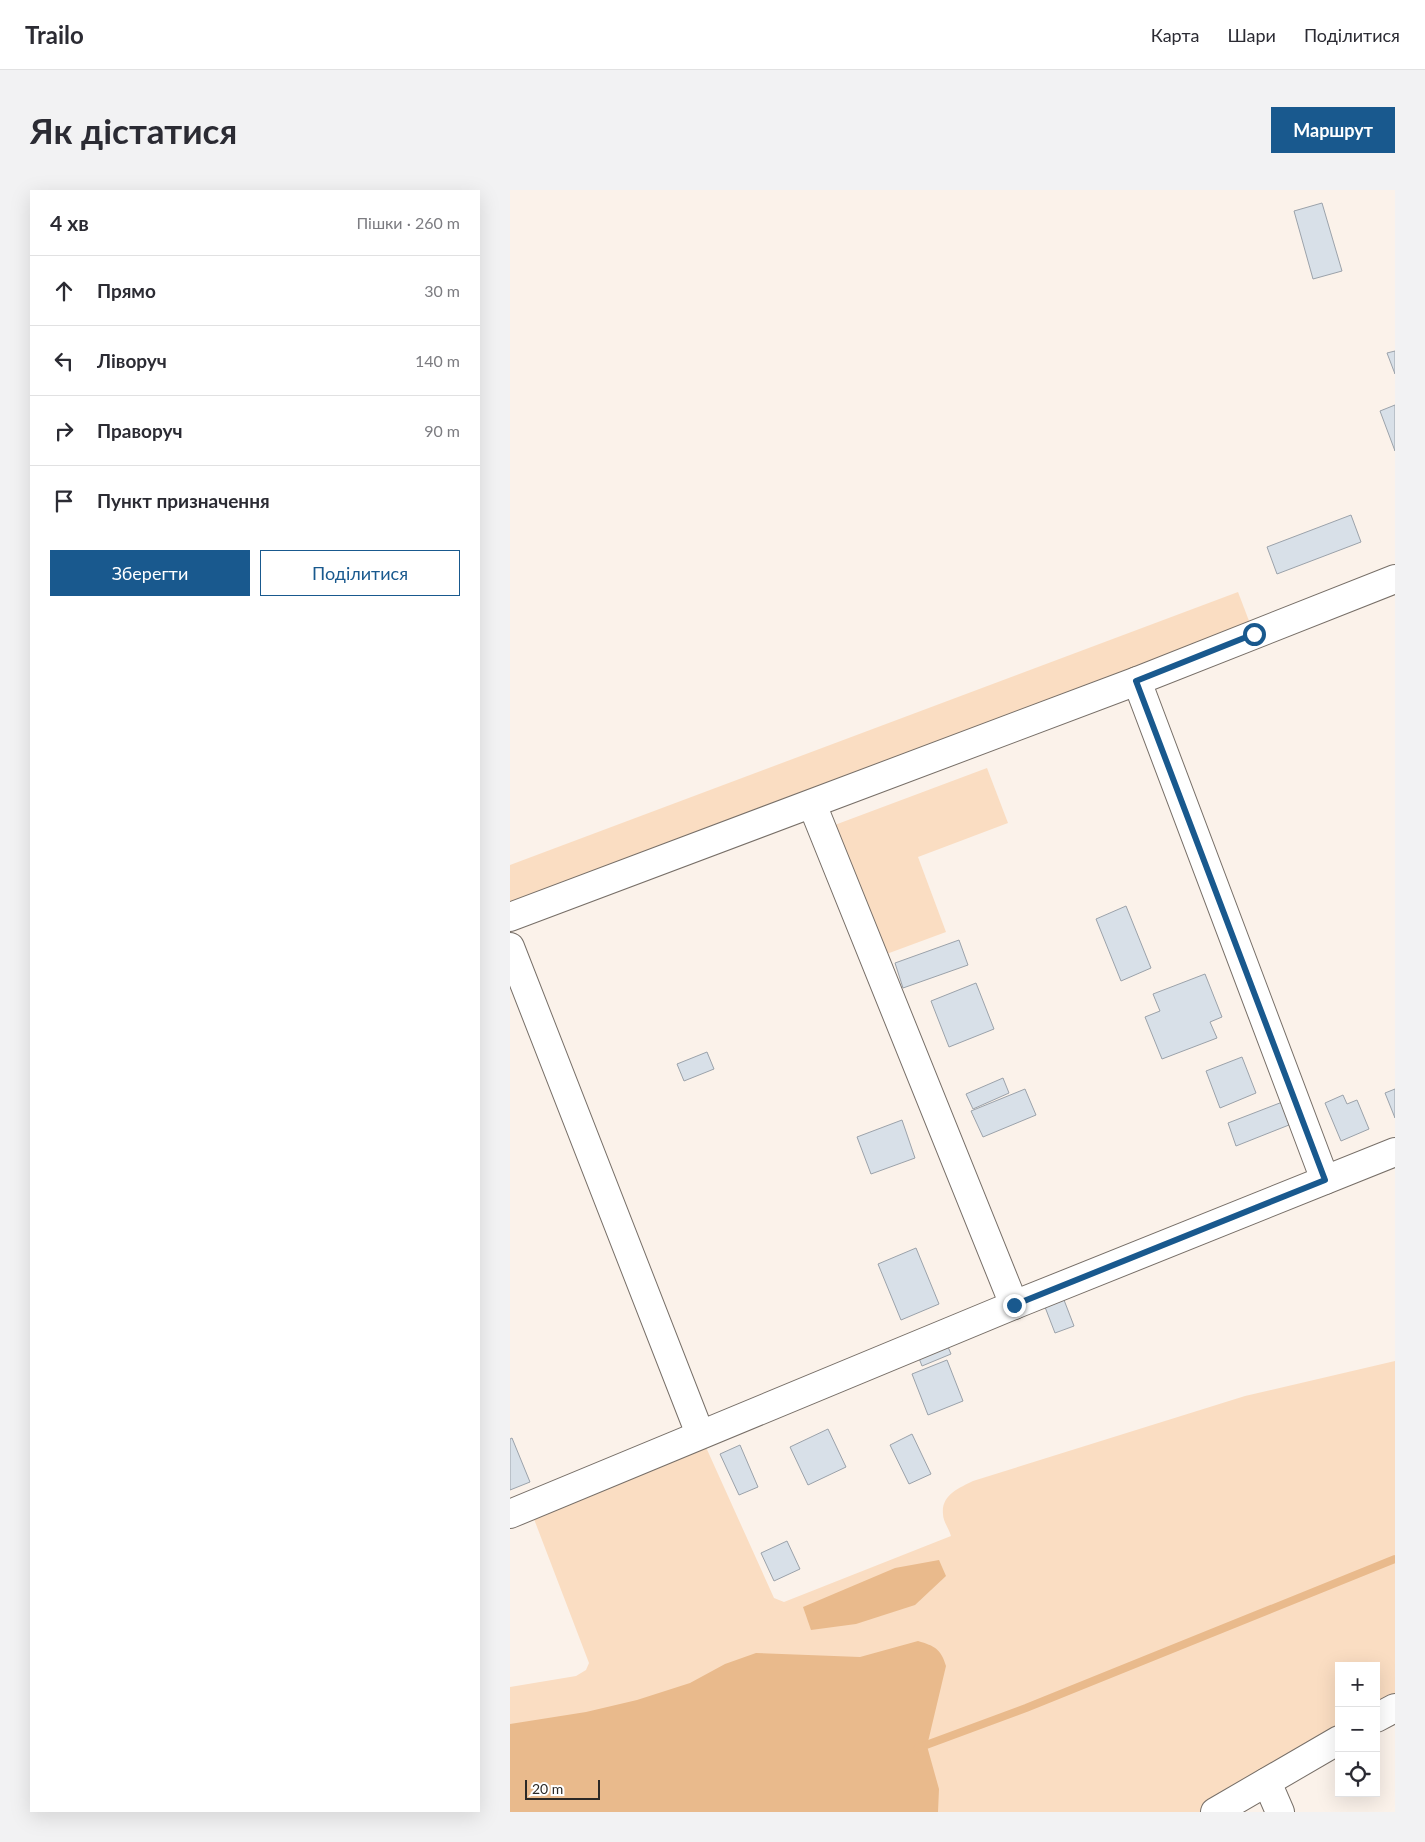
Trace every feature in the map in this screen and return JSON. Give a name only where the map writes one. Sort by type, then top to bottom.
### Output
[{"type":"street","points":[[510,918],[1136,681],[1395,579]]},
{"type":"street","points":[[1136,681],[1325,1180]]},
{"type":"street","points":[[812,804],[1014,1305]]},
{"type":"street","points":[[510,947],[700,1434]]},
{"type":"street","points":[[510,1514],[1014,1305],[1395,1152]]},
{"type":"street","points":[[1380,1716],[1395,1708]]},
{"type":"street","points":[[1215,1812],[1335,1742]]},
{"type":"street","points":[[1267,1782],[1280,1812]]},
{"type":"shaded area","points":[[1238,592],[1254,634],[510,917],[510,865]]},
{"type":"shaded area","points":[[987,768],[1008,823],[918,857],[946,932],[873,959],[824,829]]},
{"type":"shaded area","points":[[1395,1361],[1395,1709],[1380,1718],[1380,1662],[1335,1662],[1335,1743],[1215,1812],[510,1812],[510,1687],[576,1676],[586,1670],[589,1663],[529,1506],[700,1434],[774,1598],[784,1602],[951,1536],[943,1517],[945,1502],[952,1493],[973,1481],[1245,1396]]},
{"type":"shaded area","points":[[939,1560],[946,1576],[915,1605],[856,1624],[811,1630],[803,1607],[895,1568]]},
{"type":"shaded area","points":[[918,1641],[937,1649],[946,1666],[927,1746],[939,1789],[938,1812],[510,1812],[510,1724],[586,1712],[637,1700],[690,1683],[725,1664],[756,1653],[860,1657]]},
{"type":"building","points":[[1322,203],[1342,271],[1313,279],[1294,211]]},
{"type":"building","points":[[1395,351],[1395,374],[1387,353]]},
{"type":"building","points":[[1395,405],[1395,451],[1380,411]]},
{"type":"building","points":[[1351,515],[1361,542],[1277,574],[1267,547]]},
{"type":"building","points":[[1126,906],[1151,968],[1121,981],[1096,919]]},
{"type":"building","points":[[959,940],[968,965],[903,988],[895,963]]},
{"type":"building","points":[[1205,974],[1222,1017],[1210,1022],[1217,1038],[1162,1059],[1145,1017],[1160,1011],[1153,994]]},
{"type":"building","points":[[976,983],[994,1029],[949,1047],[931,1001]]},
{"type":"building","points":[[707,1052],[714,1069],[684,1081],[677,1064]]},
{"type":"building","points":[[1242,1057],[1256,1093],[1220,1108],[1206,1071]]},
{"type":"building","points":[[1003,1078],[1009,1093],[973,1109],[966,1094]]},
{"type":"building","points":[[1025,1089],[1036,1115],[983,1137],[971,1111]]},
{"type":"building","points":[[1395,1089],[1395,1118],[1385,1093]]},
{"type":"building","points":[[1343,1095],[1347,1104],[1357,1100],[1369,1129],[1341,1141],[1325,1103]]},
{"type":"building","points":[[1285,1101],[1294,1123],[1236,1146],[1228,1123]]},
{"type":"building","points":[[902,1120],[915,1158],[871,1174],[857,1137]]},
{"type":"building","points":[[916,1248],[939,1304],[901,1320],[878,1264]]},
{"type":"building","points":[[1064,1300],[1074,1326],[1055,1333],[1045,1307]]},
{"type":"building","points":[[946,1342],[951,1354],[922,1366],[917,1353]]},
{"type":"building","points":[[947,1360],[963,1401],[928,1415],[912,1374]]},
{"type":"building","points":[[828,1429],[846,1467],[808,1485],[790,1447]]},
{"type":"building","points":[[912,1434],[931,1474],[909,1484],[890,1445]]},
{"type":"building","points":[[512,1438],[530,1482],[510,1490],[510,1439]]},
{"type":"building","points":[[740,1445],[758,1487],[739,1495],[720,1454]]},
{"type":"building","points":[[787,1541],[800,1569],[774,1581],[761,1553]]},
{"type":"waterway","points":[[918,1748],[1026,1708],[1395,1559]]},
{"type":"route","points":[[1014,1305],[1325,1180],[1136,681],[1254,634]]}]
